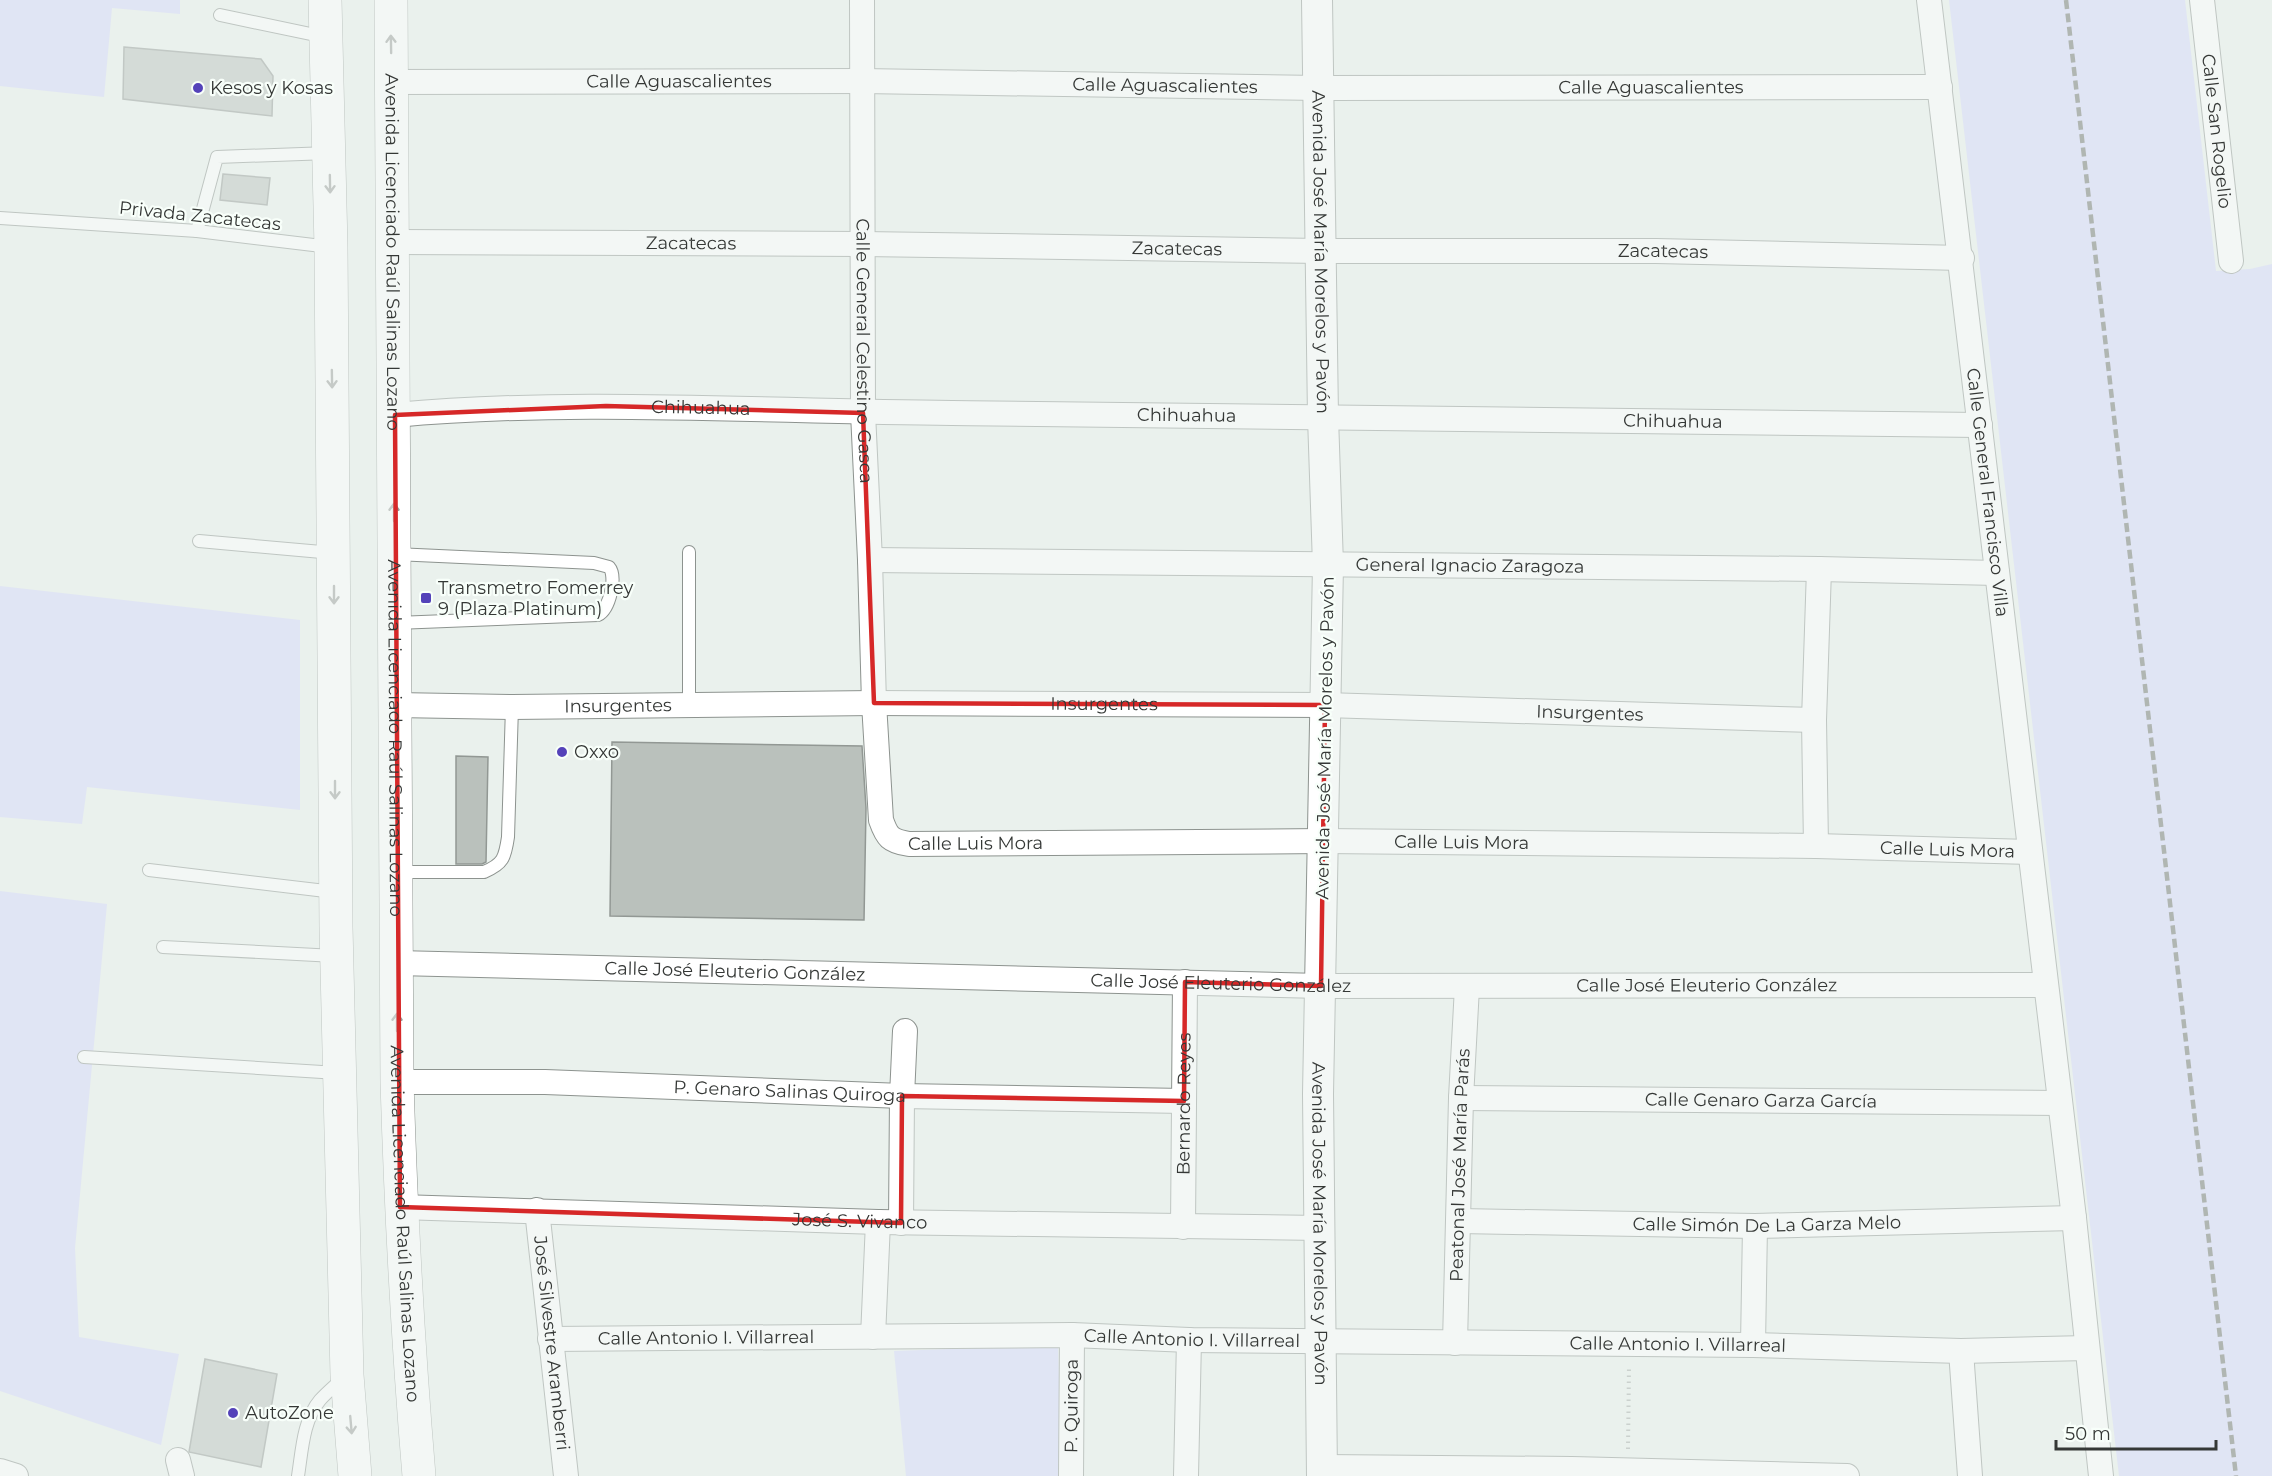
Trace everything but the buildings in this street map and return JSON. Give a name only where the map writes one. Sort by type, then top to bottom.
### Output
[{"type":"main road","points":[[325,0],[330,153],[337,956],[347,1375],[355,1476]]},
{"type":"main road","name":"Avenida Licenciado Raúl Salinas Lozano","points":[[391,0],[397,1082],[400,1207],[419,1476]]},
{"type":"street","name":"Calle General Celestino Gasca","points":[[862,0],[863,413],[874,703],[881,820],[885,833],[894,842]]},
{"type":"street","name":"Avenida José María Morelos y Pavón","points":[[1317,0],[1323,417],[1328,565],[1318,1094],[1322,1471]]},
{"type":"street","name":"Calle General Francisco Villa","points":[[1929,0],[1962,258],[2045,985],[2074,1218],[2101,1476]]},
{"type":"street","name":"Calle San Rogelio","points":[[2202,0],[2231,261]]},
{"type":"street","name":"Calle Aguascalientes","points":[[392,82],[862,81],[1318,88],[1940,87]]},
{"type":"street","name":"Zacatecas","points":[[394,242],[863,244],[1321,251],[1656,251],[1962,258]]},
{"type":"street","name":"Chihuahua","points":[[395,415],[486,408],[606,406],[863,413],[1980,425]]},
{"type":"street","name":"General Ignacio Zaragoza","points":[[870,560],[1818,569],[1997,573]]},
{"type":"street","points":[[1816,846],[1814,720],[1818,569]]},
{"type":"street","name":"Insurgentes","points":[[396,705],[874,703],[1325,705],[1814,720]]},
{"type":"street","name":"Calle Luis Mora","points":[[894,842],[909,844],[1324,841],[1816,846],[2030,852]]},
{"type":"street","name":"Calle José Eleuterio González","points":[[397,963],[1321,986],[2045,985]]},
{"type":"street","name":"Bernardo Reyes","points":[[1184,1227],[1185,982]]},
{"type":"street","name":"Peatonal José María Parás","points":[[1455,1343],[1461,1098],[1467,987]]},
{"type":"street","points":[[901,1223],[905,1031]]},
{"type":"street","name":"P. Genaro Salinas Quiroga","points":[[397,1082],[545,1082],[902,1096],[1184,1101]]},
{"type":"street","name":"Calle Genaro Garza García","points":[[1461,1098],[2060,1103]]},
{"type":"street","name":"José S. Vivanco","points":[[400,1207],[901,1223],[1320,1228]]},
{"type":"street","name":"José Silvestre Aramberri","points":[[537,1210],[566,1476]]},
{"type":"street","name":"Calle Simón De La Garza Melo","points":[[1459,1221],[1755,1227],[2074,1218]]},
{"type":"street","points":[[873,1337],[878,1222]]},
{"type":"street","points":[[1753,1345],[1755,1227]]},
{"type":"street","name":"Calle Antonio I. Villarreal","points":[[550,1339],[1072,1335],[1189,1340],[1753,1345],[1960,1351],[2087,1348]]},
{"type":"street","name":"P. Quiroga","points":[[1071,1476],[1072,1335]]},
{"type":"street","points":[[1186,1476],[1189,1340]]},
{"type":"street","points":[[1960,1351],[1970,1476]]},
{"type":"street","points":[[1322,1471],[1572,1473],[1628,1470],[1847,1476]]},
{"type":"street","points":[[0,1472],[16,1476]]},
{"type":"lane","points":[[220,15],[326,37]]},
{"type":"lane","points":[[197,231],[217,157],[330,153]]},
{"type":"lane","name":"Privada Zacatecas","points":[[0,218],[197,231],[331,247]]},
{"type":"lane","points":[[199,541],[334,553]]},
{"type":"lane","points":[[689,552],[689,704]]},
{"type":"lane","points":[[394,554],[594,563],[609,567],[613,574],[609,602],[603,612],[598,615],[395,623]]},
{"type":"lane","points":[[395,872],[483,872],[497,866],[505,855],[512,706]]},
{"type":"lane","points":[[149,870],[336,892]]},
{"type":"lane","points":[[163,947],[337,956]]},
{"type":"lane","points":[[84,1057],[340,1073]]},
{"type":"lane","points":[[298,1476],[307,1427],[312,1413],[319,1401],[347,1375]]},
{"type":"path","points":[[1628,1470],[1629,1345]]},
{"type":"highlighted area","points":[[606,406],[863,413],[874,703],[1325,705],[1321,986],[1185,982],[1184,1101],[902,1096],[901,1223],[400,1207],[395,415]]},
{"type":"shaded area","points":[[0,0],[180,0],[180,14],[112,8],[104,97],[0,86]]},
{"type":"shaded area","points":[[1949,0],[2185,0],[2216,271],[2250,269],[2272,264],[2272,1476],[2119,1476]]},
{"type":"shaded area","points":[[0,586],[300,620],[300,810],[87,787],[82,824],[0,817]]},
{"type":"shaded area","points":[[0,891],[107,904],[75,1248],[79,1337],[179,1354],[161,1445],[0,1391]]},
{"type":"shaded area","points":[[1058,1345],[1062,1476],[906,1476],[894,1351]]},
{"type":"railway","points":[[2066,0],[2236,1476]]},
{"type":"place","name":"Kesos y Kosas","points":[[198,88]]},
{"type":"place","name":"Transmetro Fomerrey 9 (Plaza Platinum)","points":[[426,598]]},
{"type":"place","name":"Oxxo","points":[[562,752]]},
{"type":"place","name":"AutoZone","points":[[233,1413]]}]
